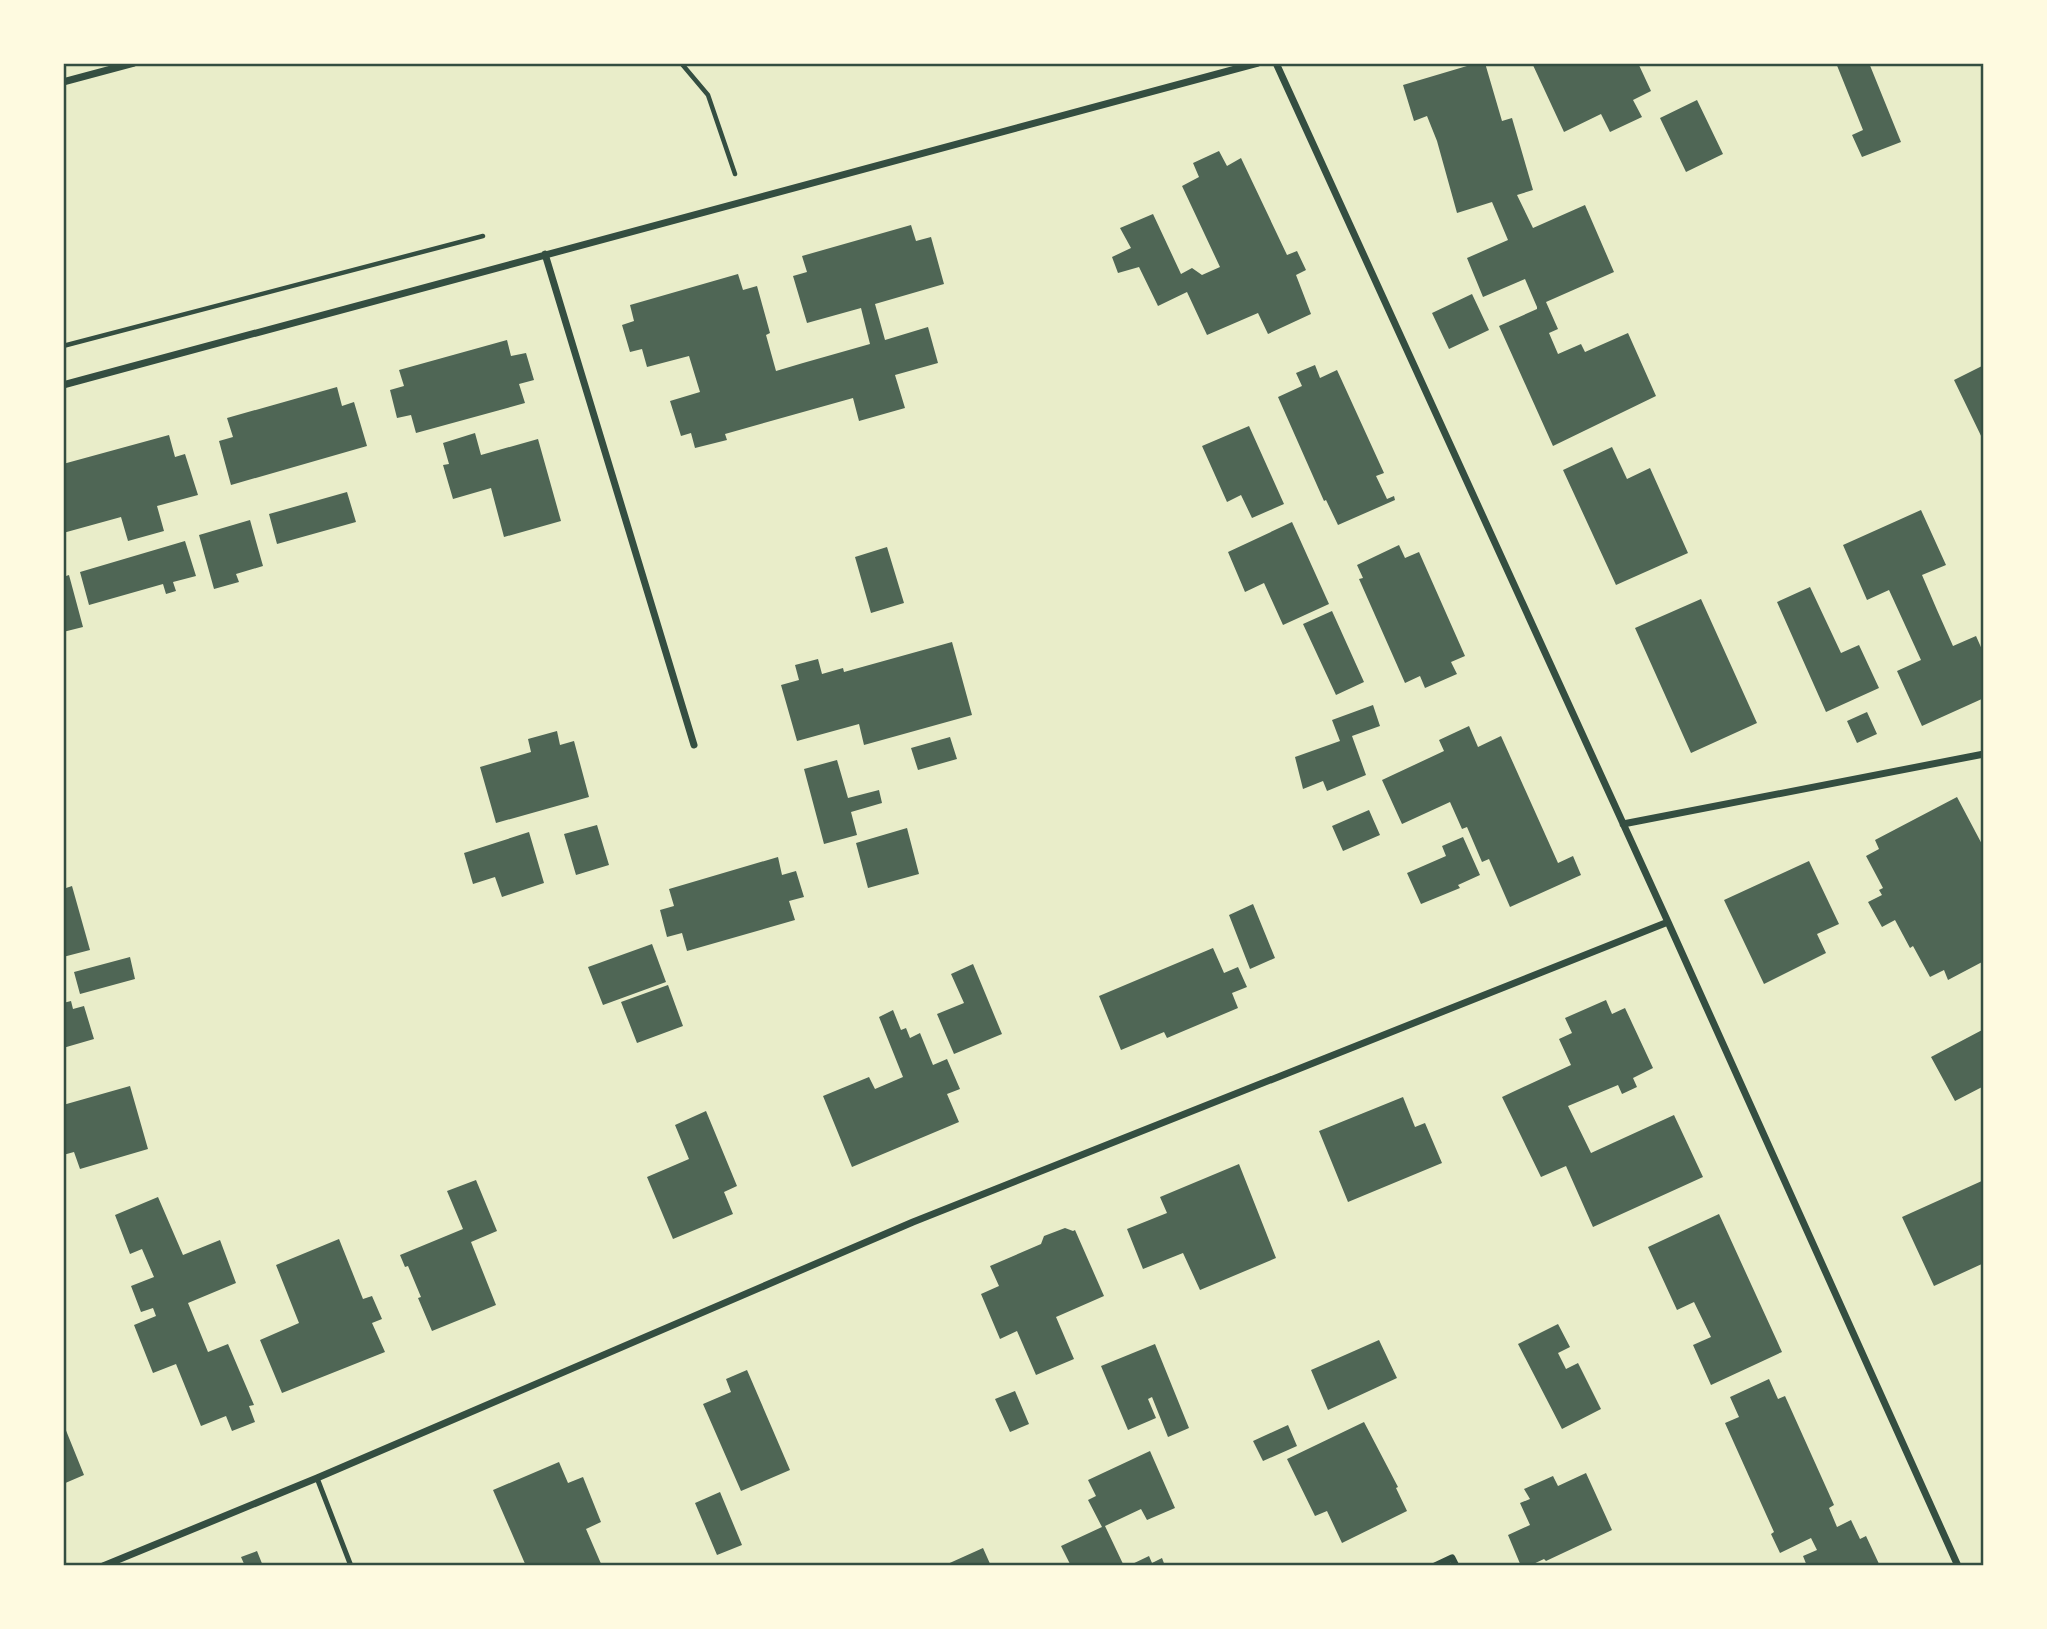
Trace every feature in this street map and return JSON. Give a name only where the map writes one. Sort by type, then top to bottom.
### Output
[{"type":"street","points":[[63,82],[134,63]]},
{"type":"street","points":[[63,385],[1258,63]]},
{"type":"street","points":[[1276,63],[1958,1566]]},
{"type":"street","points":[[545,254],[694,745]]},
{"type":"street","points":[[1623,824],[1984,754]]},
{"type":"street","points":[[103,1566],[317,1478],[913,1222],[1668,922]]},
{"type":"street","points":[[1435,1566],[1452,1558],[1456,1566]]},
{"type":"lane","points":[[317,1478],[351,1566]]},
{"type":"path","points":[[681,63],[708,95],[744,201]]},
{"type":"path","points":[[721,174],[734,171]]},
{"type":"path","points":[[63,346],[494,233]]},
{"type":"building","points":[[1485,63],[1502,121],[1512,118],[1533,190],[1517,195],[1533,228],[1585,205],[1614,272],[1546,302],[1558,329],[1549,333],[1558,354],[1581,344],[1585,352],[1628,333],[1656,396],[1553,446],[1499,326],[1537,307],[1525,279],[1483,297],[1467,258],[1508,240],[1492,202],[1457,213],[1437,141],[1427,116],[1414,121],[1403,85]]},
{"type":"building","points":[[1532,63],[1638,63],[1651,91],[1633,100],[1642,117],[1610,132],[1601,114],[1564,132]]},
{"type":"building","points":[[1836,63],[1869,63],[1901,142],[1862,157],[1852,135],[1863,130]]},
{"type":"building","points":[[1697,100],[1723,154],[1686,172],[1660,118]]},
{"type":"building","points":[[1219,151],[1227,166],[1241,158],[1287,255],[1297,251],[1306,270],[1296,275],[1311,314],[1268,334],[1258,313],[1207,335],[1187,292],[1158,306],[1139,267],[1118,273],[1112,257],[1131,248],[1120,228],[1153,214],[1181,274],[1192,268],[1202,275],[1220,267],[1182,186],[1199,177],[1193,163]]},
{"type":"building","points":[[911,225],[916,241],[931,237],[944,284],[875,304],[885,340],[928,327],[938,363],[895,375],[905,408],[859,421],[853,398],[725,434],[727,440],[695,448],[691,433],[681,436],[670,401],[700,392],[689,356],[647,367],[642,349],[630,352],[622,325],[634,321],[630,305],[738,274],[743,290],[757,286],[770,333],[766,335],[776,371],[870,344],[861,308],[807,323],[793,276],[807,272],[802,256]]},
{"type":"building","points":[[1472,294],[1489,330],[1449,349],[1432,313]]},
{"type":"building","points":[[507,340],[511,356],[526,353],[534,380],[519,384],[525,403],[416,433],[411,415],[397,418],[390,390],[404,386],[399,370]]},
{"type":"building","points":[[1315,365],[1320,378],[1337,370],[1384,473],[1376,476],[1387,499],[1394,496],[1395,500],[1338,525],[1326,500],[1324,501],[1278,397],[1302,386],[1296,373]]},
{"type":"building","points":[[1984,365],[1984,442],[1954,380]]},
{"type":"building","points":[[337,387],[342,406],[354,402],[367,446],[231,485],[219,441],[233,437],[227,418]]},
{"type":"building","points":[[1249,426],[1284,504],[1252,518],[1241,495],[1227,502],[1202,446]]},
{"type":"building","points":[[475,433],[481,455],[538,439],[561,521],[504,537],[491,488],[453,499],[443,465],[449,464],[443,443]]},
{"type":"building","points":[[169,435],[175,457],[185,454],[198,495],[157,506],[164,531],[128,541],[121,517],[63,533],[63,464]]},
{"type":"building","points":[[1612,447],[1627,479],[1650,468],[1688,553],[1616,585],[1563,470]]},
{"type":"building","points":[[347,492],[356,522],[277,544],[269,514]]},
{"type":"building","points":[[1921,510],[1946,565],[1922,575],[1937,610],[1953,646],[1976,636],[1984,654],[1984,698],[1922,726],[1897,671],[1921,660],[1889,590],[1867,600],[1843,545]]},
{"type":"building","points":[[250,520],[263,566],[236,574],[239,582],[214,589],[199,535]]},
{"type":"building","points":[[1292,522],[1329,604],[1283,625],[1264,583],[1245,592],[1228,552]]},
{"type":"building","points":[[185,541],[196,576],[173,582],[176,591],[166,594],[163,584],[89,605],[80,572]]},
{"type":"building","points":[[1399,545],[1405,558],[1419,552],[1465,656],[1451,662],[1457,674],[1425,688],[1420,676],[1405,683],[1359,579],[1363,578],[1357,565]]},
{"type":"building","points":[[887,547],[904,603],[871,613],[855,557]]},
{"type":"building","points":[[69,575],[83,627],[63,632],[63,577]]},
{"type":"building","points":[[1810,587],[1841,653],[1859,645],[1879,688],[1826,712],[1777,602]]},
{"type":"building","points":[[1701,599],[1757,723],[1691,753],[1635,628]]},
{"type":"building","points":[[1332,611],[1364,682],[1336,695],[1303,624]]},
{"type":"building","points":[[952,642],[972,715],[864,745],[859,724],[797,741],[781,685],[799,680],[795,665],[818,659],[822,674],[843,668],[844,672]]},
{"type":"building","points":[[1373,705],[1380,726],[1352,736],[1366,775],[1327,791],[1323,781],[1303,789],[1295,757],[1340,741],[1332,720]]},
{"type":"building","points":[[1867,712],[1877,734],[1857,743],[1847,721]]},
{"type":"building","points":[[1469,726],[1478,747],[1501,736],[1558,863],[1573,856],[1581,875],[1510,907],[1489,859],[1482,862],[1467,827],[1462,829],[1450,802],[1402,824],[1382,780],[1444,751],[1439,740]]},
{"type":"building","points":[[557,731],[560,745],[574,741],[589,797],[496,823],[480,767],[531,752],[528,739]]},
{"type":"building","points":[[950,737],[957,759],[918,770],[911,748]]},
{"type":"building","points":[[837,760],[848,798],[879,790],[882,803],[851,812],[857,835],[824,844],[804,769]]},
{"type":"building","points":[[1957,797],[1984,848],[1984,961],[1948,980],[1944,970],[1930,977],[1895,920],[1882,927],[1868,902],[1882,895],[1879,890],[1883,888],[1866,856],[1879,849],[1875,840]]},
{"type":"building","points":[[1369,810],[1380,835],[1343,851],[1332,826]]},
{"type":"building","points":[[597,825],[609,865],[576,875],[564,834]]},
{"type":"building","points":[[907,828],[919,874],[868,888],[856,843]]},
{"type":"building","points":[[529,832],[544,883],[502,897],[495,877],[473,884],[464,853]]},
{"type":"building","points":[[1463,837],[1480,875],[1458,885],[1460,888],[1421,904],[1407,873],[1446,856],[1442,846]]},
{"type":"building","points":[[778,857],[782,875],[796,871],[804,897],[789,901],[795,920],[687,951],[682,933],[667,937],[660,910],[674,906],[669,889]]},
{"type":"building","points":[[1809,861],[1839,924],[1817,934],[1826,953],[1764,984],[1724,900]]},
{"type":"building","points":[[72,886],[90,950],[63,957],[63,889]]},
{"type":"building","points":[[1253,904],[1275,958],[1250,969],[1229,915]]},
{"type":"building","points":[[652,944],[666,982],[603,1005],[588,967]]},
{"type":"building","points":[[1213,948],[1224,973],[1238,967],[1247,987],[1232,993],[1238,1008],[1167,1038],[1164,1032],[1121,1050],[1099,996]]},
{"type":"building","points":[[130,957],[135,979],[80,994],[74,972]]},
{"type":"building","points":[[973,964],[1002,1034],[954,1054],[937,1014],[964,1003],[951,974]]},
{"type":"building","points":[[668,985],[683,1026],[637,1043],[621,1002]]},
{"type":"building","points":[[1606,1000],[1612,1014],[1625,1008],[1653,1068],[1633,1078],[1637,1087],[1622,1094],[1618,1085],[1568,1106],[1591,1153],[1674,1115],[1703,1177],[1593,1227],[1566,1166],[1541,1177],[1502,1097],[1571,1065],[1559,1039],[1572,1033],[1565,1018]]},
{"type":"building","points":[[71,1001],[73,1009],[84,1006],[94,1039],[63,1048],[63,1003]]},
{"type":"building","points":[[893,1010],[901,1030],[906,1028],[910,1038],[920,1033],[933,1065],[947,1059],[960,1089],[947,1094],[959,1122],[852,1167],[823,1096],[869,1077],[875,1089],[903,1077],[879,1017]]},
{"type":"building","points":[[1984,1029],[1984,1086],[1955,1101],[1931,1057]]},
{"type":"building","points":[[130,1086],[148,1149],[80,1169],[74,1152],[63,1155],[63,1105]]},
{"type":"building","points":[[1403,1097],[1415,1127],[1425,1123],[1442,1163],[1348,1202],[1319,1131]]},
{"type":"building","points":[[706,1111],[737,1186],[724,1192],[733,1214],[673,1239],[647,1177],[689,1159],[675,1125]]},
{"type":"building","points":[[1239,1164],[1276,1258],[1200,1290],[1183,1253],[1143,1269],[1127,1229],[1167,1213],[1160,1197]]},
{"type":"building","points":[[476,1180],[497,1231],[471,1242],[496,1305],[432,1331],[408,1266],[405,1267],[400,1255],[463,1229],[447,1191]]},
{"type":"building","points":[[1984,1180],[1984,1263],[1934,1286],[1902,1217]]},
{"type":"building","points":[[158,1197],[183,1255],[220,1240],[236,1283],[188,1303],[208,1352],[228,1344],[254,1405],[249,1406],[255,1422],[232,1431],[226,1416],[201,1426],[176,1364],[153,1373],[134,1325],[156,1316],[153,1308],[141,1312],[131,1286],[154,1277],[142,1249],[130,1254],[115,1215]]},
{"type":"building","points":[[1719,1214],[1782,1352],[1711,1385],[1693,1345],[1711,1337],[1694,1302],[1677,1310],[1648,1247]]},
{"type":"building","points":[[1065,1228],[1075,1230],[1104,1296],[1056,1317],[1074,1359],[1036,1375],[1017,1331],[1000,1339],[981,1294],[999,1286],[990,1266],[1041,1244],[1044,1236]]},
{"type":"building","points":[[339,1239],[363,1299],[372,1296],[382,1319],[372,1323],[385,1352],[282,1393],[260,1340],[299,1323],[276,1265]]},
{"type":"building","points":[[1558,1324],[1570,1347],[1558,1353],[1566,1369],[1578,1363],[1601,1409],[1562,1429],[1518,1344]]},
{"type":"building","points":[[1379,1340],[1397,1378],[1328,1410],[1311,1370]]},
{"type":"building","points":[[1155,1344],[1189,1428],[1168,1437],[1152,1397],[1148,1399],[1156,1418],[1128,1430],[1101,1366]]},
{"type":"building","points":[[747,1370],[790,1470],[741,1491],[703,1404],[731,1392],[726,1379]]},
{"type":"building","points":[[1769,1379],[1778,1399],[1785,1396],[1834,1505],[1829,1508],[1837,1527],[1851,1520],[1860,1539],[1866,1536],[1880,1566],[1807,1566],[1803,1556],[1817,1550],[1811,1538],[1780,1553],[1771,1534],[1774,1532],[1725,1423],[1739,1417],[1730,1397]]},
{"type":"building","points":[[1015,1391],[1029,1424],[1010,1432],[995,1399]]},
{"type":"building","points":[[1364,1422],[1398,1487],[1396,1488],[1407,1511],[1342,1543],[1327,1511],[1315,1516],[1287,1459]]},
{"type":"building","points":[[63,1423],[84,1475],[63,1484]]},
{"type":"building","points":[[1288,1425],[1297,1446],[1263,1461],[1253,1441]]},
{"type":"building","points":[[1150,1451],[1175,1508],[1147,1520],[1141,1509],[1105,1526],[1124,1566],[1071,1566],[1061,1546],[1102,1527],[1088,1500],[1096,1496],[1088,1480]]},
{"type":"building","points":[[559,1462],[568,1483],[583,1477],[601,1522],[586,1529],[602,1566],[526,1566],[493,1490]]},
{"type":"building","points":[[1586,1473],[1612,1530],[1546,1561],[1544,1559],[1529,1566],[1521,1566],[1508,1535],[1530,1525],[1520,1503],[1530,1499],[1524,1489],[1553,1476],[1558,1486]]},
{"type":"building","points":[[720,1492],[742,1545],[717,1555],[695,1503]]},
{"type":"building","points":[[983,1548],[991,1566],[943,1566]]},
{"type":"building","points":[[257,1551],[263,1566],[245,1566],[241,1557]]},
{"type":"building","points":[[1149,1556],[1152,1563],[1162,1558],[1165,1566],[1128,1566]]}]
